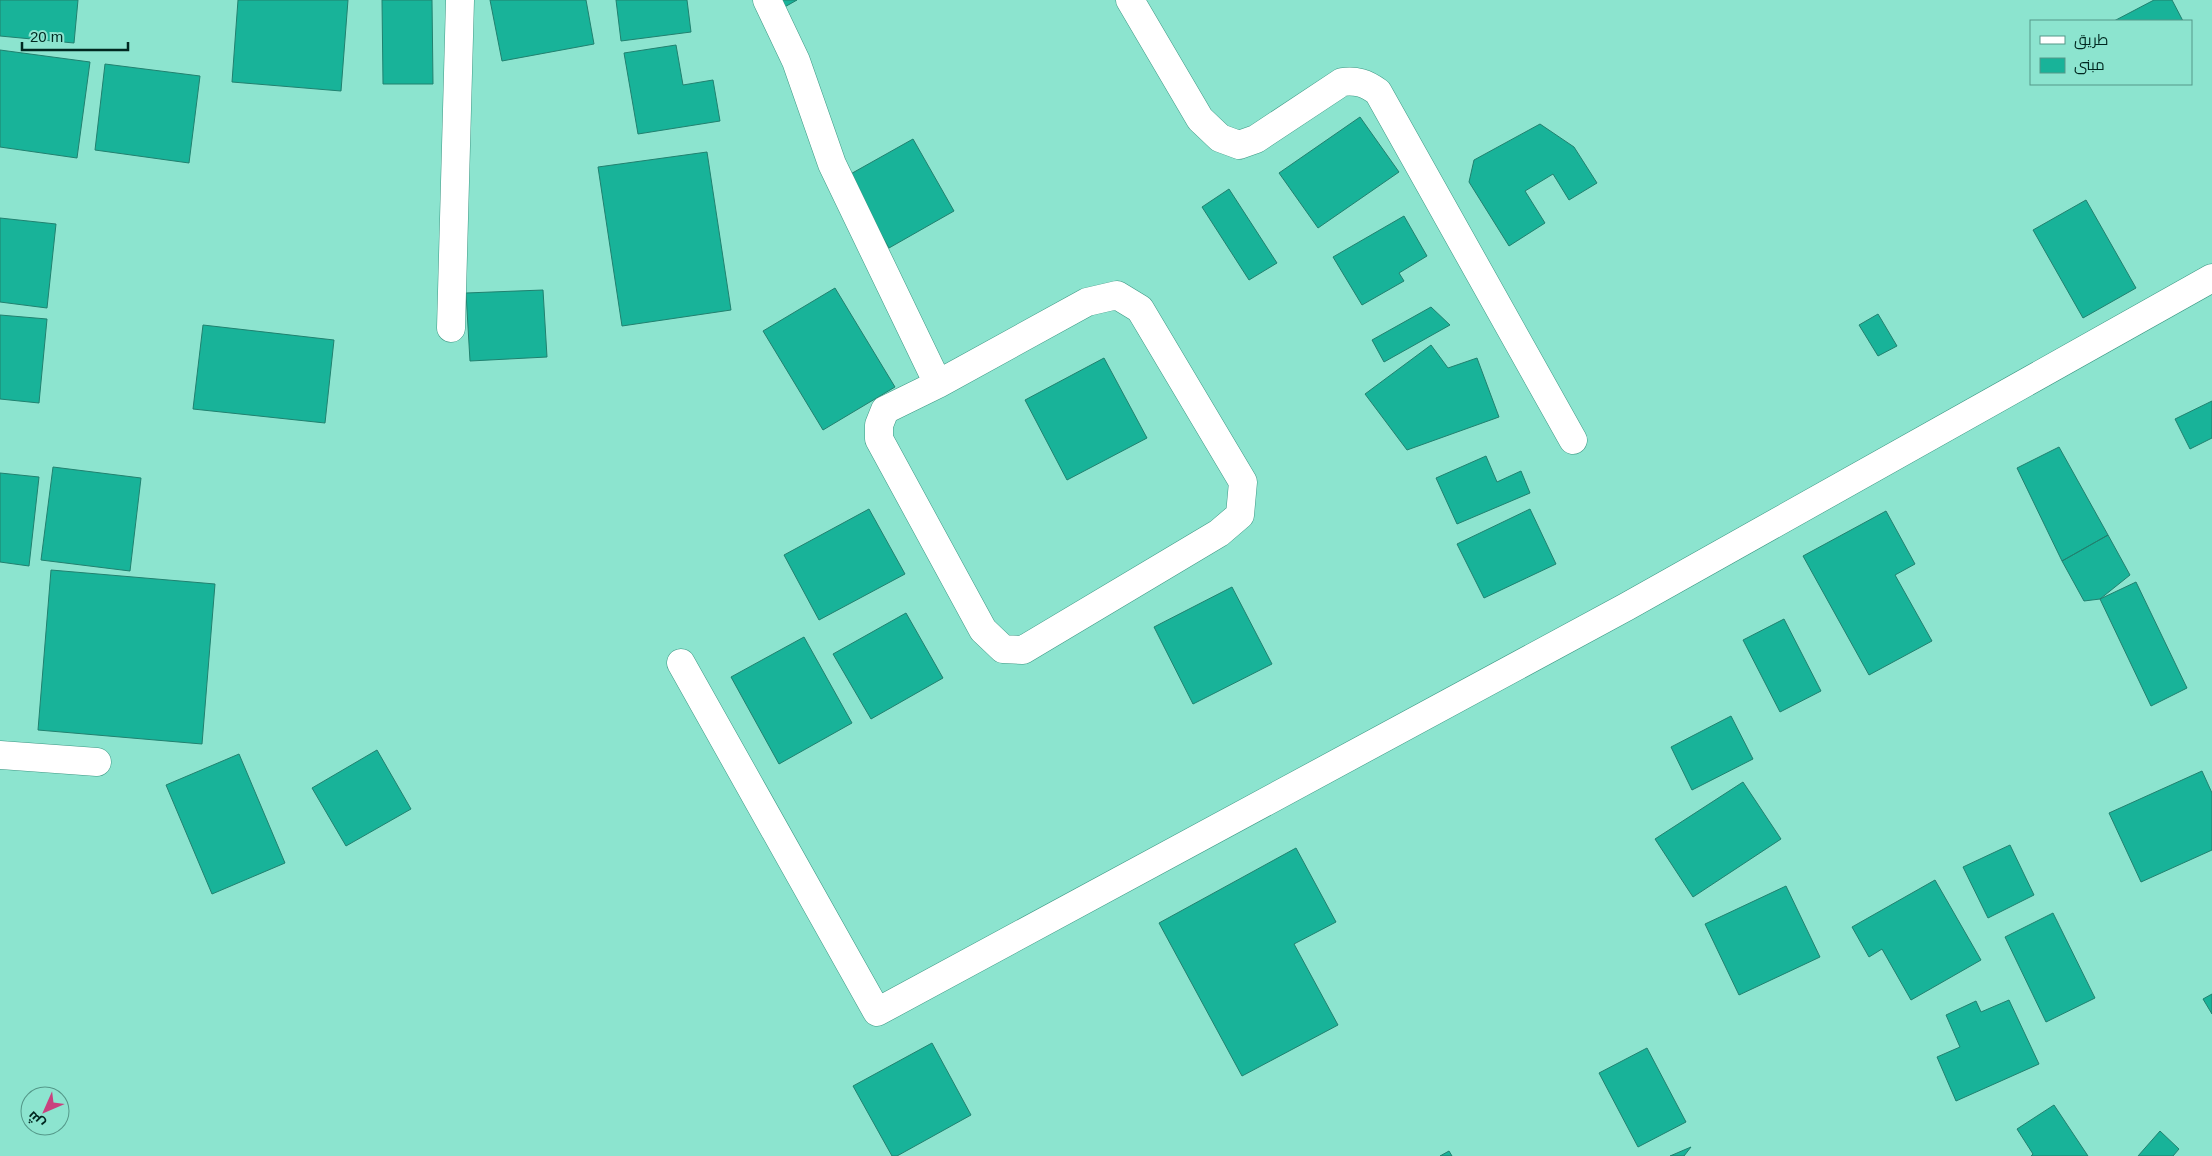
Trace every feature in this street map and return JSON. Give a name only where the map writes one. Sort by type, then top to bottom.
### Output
[{"type":"street","points":[[451,328],[460,0]]},
{"type":"street","points":[[767,0],[796,61],[832,164],[938,384]]},
{"type":"street","points":[[1130,0],[1200,119],[1220,138],[1239,145],[1256,139],[1342,82],[1354,81],[1368,84],[1378,92],[1573,440]]},
{"type":"street","points":[[681,663],[877,1012],[1626,607],[2212,278]]},
{"type":"street","points":[[1117,296],[1140,309],[1243,482],[1240,515],[1219,533],[1023,650],[1003,649],[984,630],[879,439],[878,425],[885,410],[938,384],[1087,302],[1117,296]]},
{"type":"street","points":[[0,755],[97,762]]},
{"type":"building","points":[[0,0],[78,0],[74,43],[0,36]]},
{"type":"building","points":[[238,0],[348,0],[341,91],[232,82]]},
{"type":"building","points":[[382,0],[432,0],[433,84],[383,84]]},
{"type":"building","points":[[490,0],[586,0],[594,44],[502,61]]},
{"type":"building","points":[[616,0],[687,0],[691,32],[621,41]]},
{"type":"building","points":[[767,0],[797,0],[774,13]]},
{"type":"building","points":[[2154,0],[2172,0],[2182,20],[2116,20]]},
{"type":"building","points":[[676,45],[683,85],[713,80],[720,121],[638,134],[624,53]]},
{"type":"building","points":[[0,50],[90,62],[77,158],[0,147]]},
{"type":"building","points":[[105,64],[200,76],[189,163],[95,150]]},
{"type":"building","points":[[1360,117],[1399,172],[1318,228],[1279,173]]},
{"type":"building","points":[[1540,124],[1574,147],[1597,183],[1569,200],[1553,174],[1525,191],[1545,223],[1509,246],[1469,182],[1474,160]]},
{"type":"building","points":[[913,139],[954,211],[889,248],[847,176]]},
{"type":"building","points":[[707,152],[731,310],[622,326],[598,167]]},
{"type":"building","points":[[1229,189],[1277,263],[1249,280],[1202,207]]},
{"type":"building","points":[[2086,200],[2136,288],[2083,318],[2033,230]]},
{"type":"building","points":[[1404,216],[1427,256],[1399,273],[1404,281],[1362,305],[1333,257]]},
{"type":"building","points":[[0,218],[56,224],[47,308],[0,302]]},
{"type":"building","points":[[835,288],[895,387],[823,430],[763,331]]},
{"type":"building","points":[[543,290],[547,357],[470,361],[466,293]]},
{"type":"building","points":[[1431,307],[1450,325],[1384,362],[1372,340]]},
{"type":"building","points":[[1878,314],[1897,346],[1878,356],[1859,325]]},
{"type":"building","points":[[0,315],[47,319],[39,403],[0,399]]},
{"type":"building","points":[[203,325],[334,340],[325,423],[193,409]]},
{"type":"building","points":[[1431,345],[1448,368],[1477,358],[1499,417],[1407,450],[1365,394]]},
{"type":"building","points":[[1104,358],[1147,438],[1067,480],[1025,400]]},
{"type":"building","points":[[2212,401],[2212,438],[2190,449],[2175,419]]},
{"type":"building","points":[[2059,447],[2108,535],[2062,561],[2017,468]]},
{"type":"building","points":[[1486,456],[1497,482],[1521,471],[1530,493],[1457,524],[1436,478]]},
{"type":"building","points":[[53,467],[141,478],[130,571],[41,560]]},
{"type":"building","points":[[0,473],[39,477],[29,566],[0,562]]},
{"type":"building","points":[[869,509],[905,574],[819,620],[784,555]]},
{"type":"building","points":[[1530,509],[1556,564],[1484,598],[1457,544]]},
{"type":"building","points":[[1886,511],[1915,564],[1895,575],[1932,641],[1869,675],[1803,556]]},
{"type":"building","points":[[2108,535],[2130,575],[2100,599],[2084,601],[2062,561]]},
{"type":"building","points":[[51,570],[215,584],[202,744],[38,730]]},
{"type":"building","points":[[2136,582],[2187,688],[2151,706],[2100,599]]},
{"type":"building","points":[[1232,587],[1272,664],[1193,704],[1154,627]]},
{"type":"building","points":[[906,613],[943,678],[871,719],[833,654]]},
{"type":"building","points":[[1784,619],[1821,691],[1780,712],[1743,640]]},
{"type":"building","points":[[804,637],[852,723],[779,764],[731,677]]},
{"type":"building","points":[[1731,716],[1753,759],[1692,790],[1671,747]]},
{"type":"building","points":[[377,750],[411,809],[346,846],[312,788]]},
{"type":"building","points":[[239,754],[285,863],[212,894],[166,785]]},
{"type":"building","points":[[2202,771],[2212,793],[2212,850],[2141,882],[2109,813]]},
{"type":"building","points":[[1743,782],[1781,839],[1693,897],[1655,839]]},
{"type":"building","points":[[2010,845],[2034,895],[1988,918],[1963,867]]},
{"type":"building","points":[[1296,848],[1336,922],[1294,944],[1338,1025],[1242,1076],[1159,923]]},
{"type":"building","points":[[1935,880],[1981,960],[1911,1000],[1882,949],[1869,957],[1852,927]]},
{"type":"building","points":[[1786,886],[1820,957],[1739,995],[1705,924]]},
{"type":"building","points":[[2053,913],[2095,998],[2046,1022],[2005,937]]},
{"type":"building","points":[[2212,994],[2212,1014],[2203,999]]},
{"type":"building","points":[[2009,1000],[2039,1064],[1956,1101],[1937,1057],[1960,1047],[1946,1015],[1976,1001],[1981,1012]]},
{"type":"building","points":[[932,1043],[971,1115],[897,1156],[892,1156],[853,1086]]},
{"type":"building","points":[[1647,1048],[1686,1122],[1638,1147],[1599,1073]]},
{"type":"building","points":[[2054,1105],[2088,1156],[2031,1156],[2033,1154],[2017,1129]]},
{"type":"building","points":[[2160,1131],[2179,1149],[2173,1156],[2138,1156]]},
{"type":"building","points":[[1691,1147],[1684,1156],[1670,1156]]},
{"type":"building","points":[[1449,1151],[1452,1156],[1440,1156]]}]
